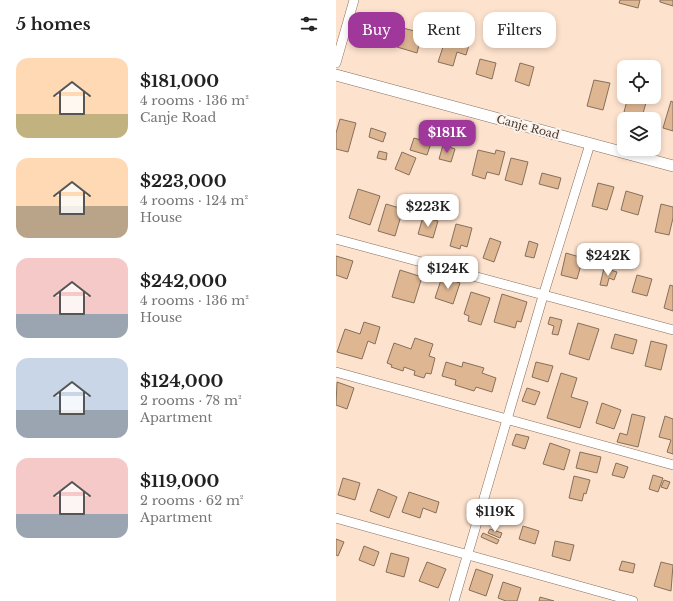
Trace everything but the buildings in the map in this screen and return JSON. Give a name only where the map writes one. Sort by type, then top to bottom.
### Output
[{"type":"street","points":[[336,62],[354,0]]},
{"type":"street","name":"Canje Road","points":[[336,75],[673,166]]},
{"type":"street","points":[[454,601],[543,296],[590,144]]},
{"type":"street","points":[[336,239],[673,330]]},
{"type":"street","points":[[336,372],[673,465]]},
{"type":"street","points":[[336,518],[633,601]]}]
